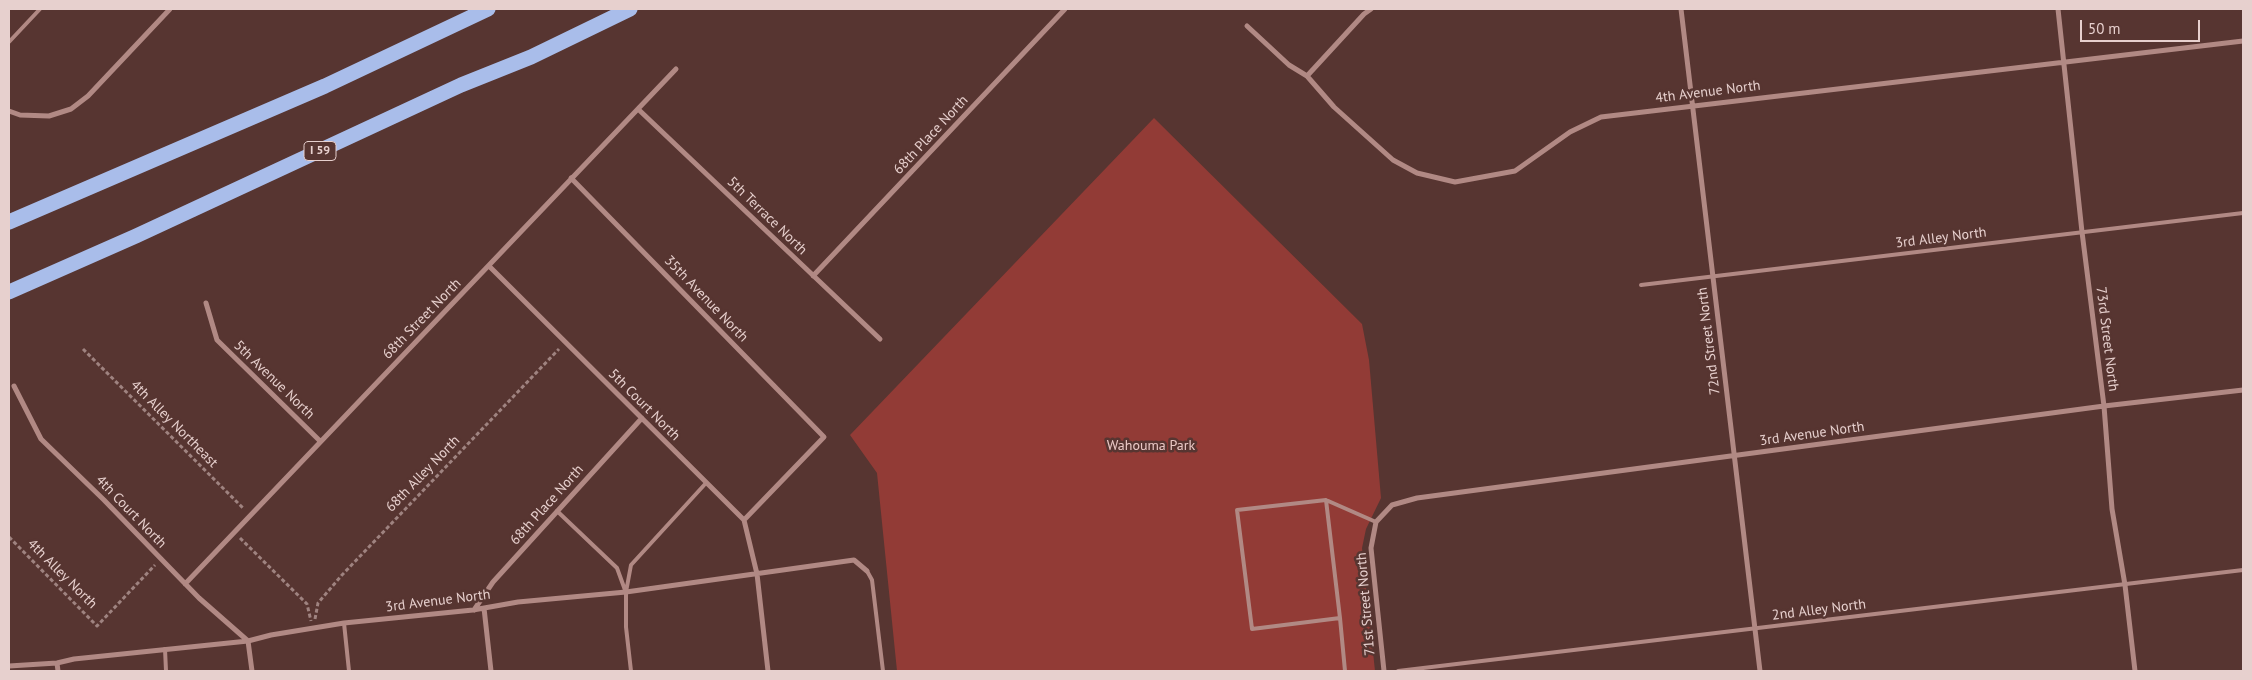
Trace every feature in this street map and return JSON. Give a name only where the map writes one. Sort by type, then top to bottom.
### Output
[{"type":"highway","points":[[9,222],[325,86],[488,9]]},
{"type":"highway","name":"I 59","points":[[9,292],[127,240],[461,85],[531,57],[630,9]]},
{"type":"street","points":[[9,111],[20,115],[49,116],[71,110],[88,96],[170,9]]},
{"type":"street","name":"68th Place North","points":[[813,276],[1065,9]]},
{"type":"street","points":[[1307,76],[1371,9]]},
{"type":"street","name":"72nd Street North","points":[[1681,9],[1760,671]]},
{"type":"street","name":"73rd Street North","points":[[2058,9],[2082,232],[2104,406],[2112,509],[2125,585],[2135,671]]},
{"type":"street","name":"4th Avenue North","points":[[1247,26],[1289,65],[1307,76],[1334,107],[1393,160],[1417,173],[1456,182],[1515,171],[1570,132],[1600,117],[2243,41]]},
{"type":"street","name":"68th Street North","points":[[185,584],[676,69]]},
{"type":"street","name":"5th Terrace North","points":[[638,109],[880,339]]},
{"type":"street","name":"35th Avenue North","points":[[571,178],[824,437],[744,520]]},
{"type":"street","name":"5th Court North","points":[[489,266],[744,520]]},
{"type":"street","name":"5th Avenue North","points":[[206,303],[217,340],[320,441]]},
{"type":"street","name":"4th Court North","points":[[14,386],[41,439],[104,500],[185,584],[248,641]]},
{"type":"street","name":"3rd Avenue North","points":[[1387,509],[1392,505],[1417,498],[2104,406],[2243,390]]},
{"type":"street","name":"68th Place North","points":[[473,610],[493,582],[642,418]]},
{"type":"street","name":"71st Street North","points":[[1384,671],[1371,548],[1376,522],[1387,509]]},
{"type":"street","points":[[744,520],[757,574],[768,671]]},
{"type":"street","name":"3rd Avenue North","points":[[9,666],[57,663],[74,658],[248,641],[271,635],[313,630],[344,623],[473,610],[518,602],[626,592],[854,560],[867,571]]},
{"type":"street","points":[[484,608],[491,671]]},
{"type":"street","points":[[248,641],[252,671]]},
{"type":"street","points":[[57,663],[58,671]]},
{"type":"lane","points":[[9,42],[40,9]]},
{"type":"lane","name":"3rd Alley North","points":[[1641,285],[2243,213]]},
{"type":"lane","points":[[631,671],[626,627],[626,592],[631,565],[706,483]]},
{"type":"lane","points":[[1326,500],[1340,618],[1344,671]]},
{"type":"lane","points":[[1340,618],[1252,629],[1237,510],[1326,500],[1376,522]]},
{"type":"lane","points":[[556,511],[617,568],[626,592]]},
{"type":"lane","name":"2nd Alley North","points":[[1398,671],[2243,570]]},
{"type":"lane","points":[[867,571],[872,580],[883,671]]},
{"type":"lane","points":[[344,623],[349,671]]},
{"type":"lane","points":[[165,648],[166,671]]},
{"type":"path","name":"68th Alley North","points":[[313,630],[318,603],[342,575],[565,343]]},
{"type":"path","name":"4th Alley Northeast","points":[[83,349],[249,515]]},
{"type":"path","points":[[234,532],[307,604],[313,630]]},
{"type":"path","name":"4th Alley North","points":[[9,537],[97,626],[161,559]]},
{"type":"green space","name":"Wahouma Park","points":[[1154,118],[1362,324],[1369,360],[1381,498],[1366,529],[1362,548],[1375,671],[897,671],[877,473],[850,435]]}]
